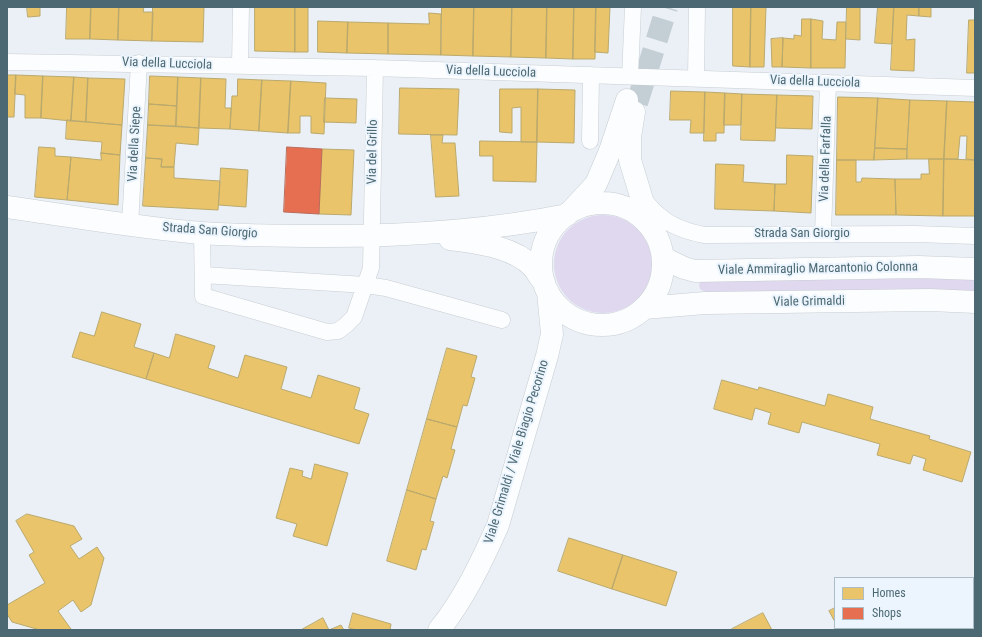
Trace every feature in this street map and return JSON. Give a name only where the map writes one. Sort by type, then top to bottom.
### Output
[{"type":"main road","points":[[414,234],[473,242],[504,250],[520,258],[532,267],[546,287],[560,308],[568,314],[583,321],[595,324],[607,324],[631,318],[644,308],[653,298],[663,272],[661,247],[651,228],[630,160],[632,101],[596,184],[556,225],[547,238],[542,252],[541,267],[546,287],[552,334]]},
{"type":"main road","points":[[414,234],[511,225],[568,213],[584,206],[598,204],[613,204],[627,209],[640,216],[651,228]]},
{"type":"main road","name":"Strada San Giorgio","points":[[7,207],[130,225],[202,233],[293,236],[371,236],[414,234]]},
{"type":"main road","name":"Viale Ammiraglio Marcantonio Colonna","points":[[663,258],[694,271],[920,267],[975,269]]},
{"type":"main road","name":"Viale Grimaldi","points":[[644,308],[705,303],[930,300],[975,302]]},
{"type":"main road","points":[[552,334],[560,320],[568,314]]},
{"type":"main road","name":"Viale Grimaldi / Viale Biagio Pecorino","points":[[440,630],[471,581],[498,525],[552,334]]},
{"type":"street","points":[[240,66],[241,7]]},
{"type":"street","points":[[630,76],[632,7]]},
{"type":"street","points":[[696,78],[697,7]]},
{"type":"street","name":"Via della Lucciola","points":[[7,62],[375,68],[975,88]]},
{"type":"street","name":"Via della Siepe","points":[[130,225],[139,63]]},
{"type":"street","name":"Via del Grillo","points":[[203,275],[203,296],[327,332],[338,331],[354,317],[371,268],[375,68]]},
{"type":"street","points":[[590,141],[591,75]]},
{"type":"street","name":"Via della Farfalla","points":[[823,234],[828,83]]},
{"type":"street","name":"Strada San Giorgio","points":[[642,197],[660,217],[687,231],[704,235],[915,234],[975,236]]},
{"type":"street","points":[[651,228],[668,233],[704,235]]},
{"type":"street","points":[[202,233],[203,275],[366,285],[386,288],[502,320]]},
{"type":"shaded area","points":[[603,215],[613,216],[630,223],[644,237],[651,254],[651,274],[644,291],[630,305],[613,312],[603,313],[593,312],[576,305],[562,291],[555,274],[554,264],[555,254],[562,237],[576,223],[593,216]]},
{"type":"shaded area","points":[[946,278],[975,279],[975,291],[707,293],[700,289],[699,285],[700,282],[705,281]]},
{"type":"building: Homes","points":[[27,7],[40,7],[40,16],[28,17]]},
{"type":"building: Homes","points":[[67,7],[91,7],[90,39],[66,39]]},
{"type":"building: Homes","points":[[91,7],[119,7],[118,40],[90,39]]},
{"type":"building: Homes","points":[[119,7],[144,7],[143,12],[153,12],[152,41],[118,40]]},
{"type":"building: Homes","points":[[153,7],[204,7],[203,42],[152,41]]},
{"type":"building: Homes","points":[[255,7],[295,7],[295,52],[255,51]]},
{"type":"building: Homes","points":[[295,7],[308,7],[308,52],[295,52]]},
{"type":"building: Homes","points":[[442,7],[474,7],[473,56],[441,55]]},
{"type":"building: Homes","points":[[474,7],[512,7],[511,57],[473,56]]},
{"type":"building: Homes","points":[[512,7],[547,7],[546,58],[511,57]]},
{"type":"building: Homes","points":[[547,7],[574,7],[573,59],[546,58]]},
{"type":"building: Homes","points":[[574,7],[596,7],[595,59],[573,59]]},
{"type":"building: Homes","points":[[596,7],[610,7],[608,53],[595,52]]},
{"type":"building: Homes","points":[[733,7],[751,7],[750,67],[733,66]]},
{"type":"building: Homes","points":[[751,7],[766,7],[764,67],[750,67]]},
{"type":"building: Homes","points":[[847,7],[860,7],[860,40],[846,39]]},
{"type":"building: Homes","points":[[878,7],[894,7],[892,44],[875,43]]},
{"type":"building: Homes","points":[[894,7],[919,7],[919,16],[907,15],[906,40],[915,39],[914,71],[891,70]]},
{"type":"building: Homes","points":[[919,7],[931,7],[931,17],[919,16]]},
{"type":"building: Homes","points":[[429,13],[441,14],[441,55],[388,54],[388,23],[429,24]]},
{"type":"building: Homes","points":[[802,19],[811,19],[811,68],[782,67],[783,38],[794,39],[794,35],[801,36]]},
{"type":"building: Homes","points":[[811,19],[823,21],[822,39],[836,40],[837,22],[846,22],[845,68],[811,68]]},
{"type":"building: Homes","points":[[969,20],[975,20],[975,73],[967,73]]},
{"type":"building: Homes","points":[[318,21],[348,22],[347,53],[318,52]]},
{"type":"building: Homes","points":[[348,22],[388,23],[388,54],[347,53]]},
{"type":"building: Homes","points":[[783,38],[782,67],[772,67],[771,39]]},
{"type":"building: Homes","points":[[7,75],[16,75],[14,117],[7,117]]},
{"type":"building: Homes","points":[[16,75],[43,76],[41,118],[25,118],[25,95],[15,94]]},
{"type":"building: Homes","points":[[43,76],[74,77],[71,121],[41,118]]},
{"type":"building: Homes","points":[[150,76],[178,77],[177,106],[149,104]]},
{"type":"building: Homes","points":[[74,77],[88,78],[86,122],[71,121]]},
{"type":"building: Homes","points":[[178,77],[201,78],[199,128],[176,126]]},
{"type":"building: Homes","points":[[88,78],[125,79],[122,125],[86,122]]},
{"type":"building: Homes","points":[[201,78],[226,79],[225,108],[231,108],[230,129],[199,128]]},
{"type":"building: Homes","points":[[238,79],[262,80],[259,131],[230,129],[232,96],[237,96]]},
{"type":"building: Homes","points":[[262,80],[291,81],[288,133],[259,131]]},
{"type":"building: Homes","points":[[291,81],[326,83],[324,134],[311,133],[311,116],[300,116],[300,133],[288,133]]},
{"type":"building: Homes","points":[[400,88],[459,89],[457,135],[399,134]]},
{"type":"building: Homes","points":[[500,89],[538,89],[537,142],[521,142],[521,107],[512,108],[512,133],[500,132]]},
{"type":"building: Homes","points":[[538,89],[575,90],[574,143],[537,142]]},
{"type":"building: Homes","points":[[671,91],[705,92],[704,133],[690,133],[691,120],[670,120]]},
{"type":"building: Homes","points":[[705,92],[725,93],[724,133],[716,133],[716,141],[704,141]]},
{"type":"building: Homes","points":[[725,93],[742,94],[741,125],[724,125]]},
{"type":"building: Homes","points":[[742,94],[777,95],[775,141],[741,140]]},
{"type":"building: Homes","points":[[777,95],[813,96],[812,129],[776,128]]},
{"type":"building: Homes","points":[[838,97],[878,98],[874,160],[837,160]]},
{"type":"building: Homes","points":[[325,98],[357,99],[356,123],[324,122]]},
{"type":"building: Homes","points":[[878,98],[910,100],[907,149],[875,148]]},
{"type":"building: Homes","points":[[910,100],[947,101],[944,159],[907,159]]},
{"type":"building: Homes","points":[[947,101],[975,102],[975,160],[966,159],[967,136],[960,136],[958,159],[944,159]]},
{"type":"building: Homes","points":[[149,104],[177,106],[176,126],[148,125]]},
{"type":"building: Homes","points":[[67,120],[122,125],[120,155],[101,153],[102,142],[66,139]]},
{"type":"building: Homes","points":[[148,125],[199,128],[198,145],[176,143],[174,167],[161,167],[162,159],[146,158]]},
{"type":"building: Homes","points":[[431,135],[443,135],[442,143],[455,143],[459,196],[436,197]]},
{"type":"building: Homes","points":[[480,141],[537,142],[536,182],[493,181],[493,156],[480,156]]},
{"type":"building: Homes","points":[[39,147],[55,148],[55,156],[71,157],[67,200],[35,197]]},
{"type":"building: Homes","points":[[875,148],[907,149],[907,159],[874,160]]},
{"type":"building: Homes","points":[[322,149],[354,150],[351,215],[319,214]]},
{"type":"building: Homes","points":[[101,153],[120,155],[118,205],[67,200],[71,157],[101,160]]},
{"type":"building: Homes","points":[[787,155],[813,156],[811,213],[774,211],[775,184],[786,184]]},
{"type":"building: Homes","points":[[146,158],[162,159],[161,167],[174,167],[174,178],[220,181],[218,210],[143,206]]},
{"type":"building: Homes","points":[[929,159],[944,159],[943,216],[896,215],[895,179],[921,179],[921,174],[929,174]]},
{"type":"building: Homes","points":[[944,159],[975,160],[975,216],[943,216]]},
{"type":"building: Homes","points":[[837,160],[856,160],[856,182],[861,182],[862,178],[895,179],[896,215],[836,215]]},
{"type":"building: Homes","points":[[716,164],[744,165],[743,182],[775,184],[774,211],[715,209]]},
{"type":"building: Homes","points":[[221,168],[248,170],[246,207],[219,205]]},
{"type":"building: Homes","points":[[102,312],[141,324],[134,347],[154,353],[146,379],[72,357],[80,332],[94,336]]},
{"type":"building: Homes","points":[[176,334],[215,346],[208,368],[238,378],[245,355],[287,367],[281,389],[311,398],[318,375],[360,388],[354,409],[369,414],[359,444],[146,379],[154,353],[169,358]]},
{"type":"building: Homes","points":[[447,348],[477,356],[471,377],[475,378],[467,406],[463,405],[457,427],[427,419]]},
{"type":"building: Homes","points":[[722,380],[758,390],[759,387],[825,406],[828,394],[873,407],[870,419],[930,436],[929,439],[971,452],[962,482],[923,470],[926,459],[913,455],[910,464],[877,455],[880,444],[802,422],[799,433],[768,424],[771,413],[755,408],[752,420],[714,409]]},
{"type":"building: Homes","points":[[427,419],[457,427],[451,449],[455,450],[447,478],[443,476],[436,499],[407,490]]},
{"type":"building: Homes","points":[[315,464],[348,473],[327,546],[293,536],[297,524],[276,518],[290,468],[303,471],[302,476],[311,479]]},
{"type":"building: Homes","points":[[407,490],[436,499],[430,521],[434,522],[426,550],[422,549],[416,570],[387,561]]},
{"type":"building: Homes","points":[[27,514],[74,526],[82,539],[70,546],[79,559],[97,547],[104,558],[91,605],[81,612],[73,600],[58,611],[71,629],[69,630],[40,630],[12,622],[7,614],[7,605],[45,583],[29,555],[34,552],[16,521]]},
{"type":"building: Homes","points":[[569,538],[623,555],[612,589],[558,571]]},
{"type":"building: Homes","points":[[623,555],[677,572],[666,606],[612,589]]},
{"type":"building: Homes","points":[[834,608],[834,620],[829,611]]},
{"type":"building: Homes","points":[[353,613],[391,624],[390,630],[356,630],[349,628]]},
{"type":"building: Homes","points":[[763,613],[772,630],[732,629]]},
{"type":"building: Homes","points":[[323,618],[329,630],[301,630]]},
{"type":"building: Homes","points":[[341,625],[344,630],[329,630]]},
{"type":"building: Homes","points":[[838,629],[865,630],[839,630]]},
{"type":"building: Shops","points":[[287,147],[322,149],[319,214],[284,212]]},
{"type":"tunnel","points":[[637,103],[667,7]]}]
